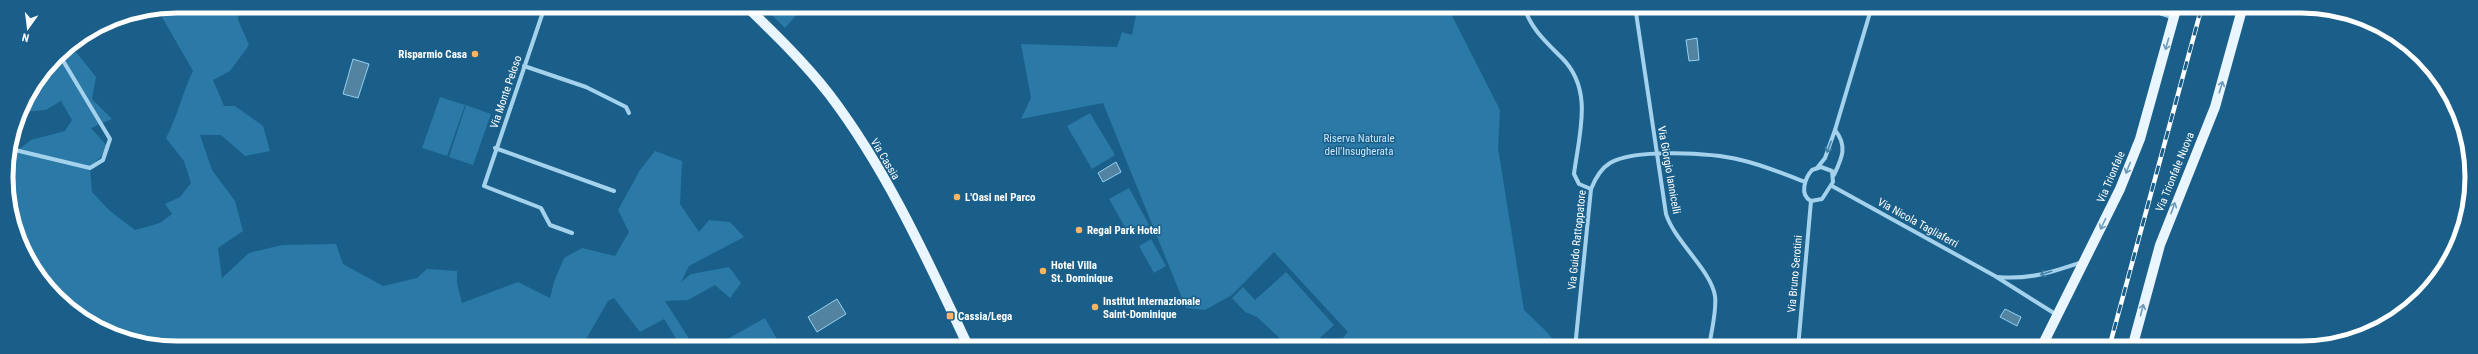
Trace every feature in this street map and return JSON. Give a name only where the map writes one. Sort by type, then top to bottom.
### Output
[{"type":"main road","name":"Via Cassia","points":[[753,13],[812,73],[877,166],[936,278],[966,341]]},
{"type":"main road","name":"Via Trionfale","points":[[2044,341],[2120,189],[2140,139],[2175,13]]},
{"type":"main road","name":"Via Trionfale Nuova","points":[[2134,341],[2160,244],[2215,107],[2241,13]]},
{"type":"street","name":"Via Monte Peloso","points":[[543,13],[483,183],[484,186],[541,208],[550,225],[572,233]]},
{"type":"street","points":[[1527,13],[1533,26],[1567,64],[1579,83],[1582,108],[1574,174],[1579,184],[1591,190]]},
{"type":"street","name":"Via Giorgio Iannicelli","points":[[1636,13],[1656,154],[1669,222],[1714,290],[1715,306],[1710,341]]},
{"type":"street","points":[[1835,130],[1842,140],[1844,147],[1841,160],[1834,175],[1832,186],[1822,199],[1811,201],[1806,195],[1805,182],[1809,173],[1817,168],[1825,158],[1835,130],[1870,13]]},
{"type":"street","points":[[2158,13],[2174,19]]},
{"type":"street","points":[[15,150],[90,168],[103,160],[110,139],[62,60]]},
{"type":"street","points":[[524,66],[586,87],[626,107],[629,113]]},
{"type":"street","points":[[495,148],[614,191]]},
{"type":"street","points":[[1656,154],[1733,158],[1805,182]]},
{"type":"street","name":"Via Guido Rattoppatore","points":[[1576,341],[1591,190],[1598,174],[1611,162],[1628,156],[1656,154]]},
{"type":"street","points":[[1817,168],[1827,168],[1834,175]]},
{"type":"street","name":"Via Nicola Tagliaferri","points":[[1832,186],[1995,276],[2057,315]]},
{"type":"street","name":"Via Bruno Serotini","points":[[1799,341],[1811,201]]},
{"type":"street","name":"Via Nicola Tagliaferri","points":[[1995,276],[2024,278],[2084,262]]},
{"type":"green space","points":[[238,13],[238,20],[249,45],[230,71],[213,80],[224,106],[235,106],[263,126],[270,151],[245,156],[221,135],[200,135],[212,170],[235,201],[243,231],[218,248],[222,278],[249,253],[282,245],[336,244],[343,264],[383,286],[417,278],[427,269],[457,271],[457,283],[462,303],[518,282],[550,298],[554,282],[564,258],[582,248],[615,256],[629,232],[618,210],[640,170],[655,151],[682,161],[680,204],[699,232],[709,220],[730,222],[744,237],[689,266],[681,282],[691,274],[729,267],[741,283],[730,298],[715,285],[688,300],[665,301],[691,341],[678,341],[664,319],[640,332],[614,298],[608,301],[585,341],[166,341],[145,338],[114,329],[77,307],[61,293],[47,277],[25,240],[14,198],[13,166],[15,150],[18,150],[31,140],[65,131],[72,120],[61,101],[46,110],[26,112],[47,77],[67,55],[76,52],[96,77],[92,99],[112,119],[91,128],[109,148],[90,168],[92,192],[110,211],[135,230],[160,223],[172,214],[165,204],[180,197],[191,183],[184,161],[166,138],[193,71],[160,14]]},
{"type":"green space","points":[[770,13],[798,13],[785,28]]},
{"type":"green space","name":"Riserva Naturale dell'Insugherata","points":[[1137,13],[1451,13],[1500,110],[1498,148],[1524,310],[1547,332],[1554,341],[1341,341],[1348,332],[1274,252],[1232,295],[1205,310],[1186,308],[1103,103],[1021,119],[1031,98],[1021,44],[1117,47],[1122,32],[1132,35]]},
{"type":"green space","points":[[440,97],[465,105],[447,156],[422,148]]},
{"type":"green space","points":[[466,105],[491,114],[473,165],[449,157]]},
{"type":"green space","points":[[1090,113],[1115,155],[1092,169],[1067,126]]},
{"type":"green space","points":[[1129,188],[1149,225],[1130,236],[1109,199]]},
{"type":"green space","points":[[1151,239],[1166,266],[1154,273],[1139,246]]},
{"type":"green space","points":[[1286,272],[1334,325],[1317,341],[1283,341],[1257,317],[1245,312],[1232,298],[1243,287],[1255,300]]},
{"type":"green space","points":[[765,318],[778,341],[724,341]]},
{"type":"shaded area","points":[[1697,38],[1699,60],[1689,61],[1686,40]]},
{"type":"shaded area","points":[[353,59],[369,64],[358,98],[343,94]]},
{"type":"shaded area","points":[[1116,162],[1121,172],[1103,182],[1098,173]]},
{"type":"shaded area","points":[[837,299],[846,314],[817,332],[808,317]]},
{"type":"shaded area","points":[[2005,309],[2021,317],[2017,326],[2000,317]]},
{"type":"railway","points":[[2111,341],[2200,13]]},
{"type":"place","name":"Risparmio Casa","points":[[475,54]]},
{"type":"place","name":"L'Oasi nel Parco","points":[[957,197]]},
{"type":"place","name":"Regal Park Hotel","points":[[1079,230]]},
{"type":"place","name":"Hotel Villa St. Dominique","points":[[1043,271]]},
{"type":"place","name":"Institut Internazionale Saint-Dominique","points":[[1095,307]]},
{"type":"place","name":"Cassia/Lega","points":[[950,316]]}]
